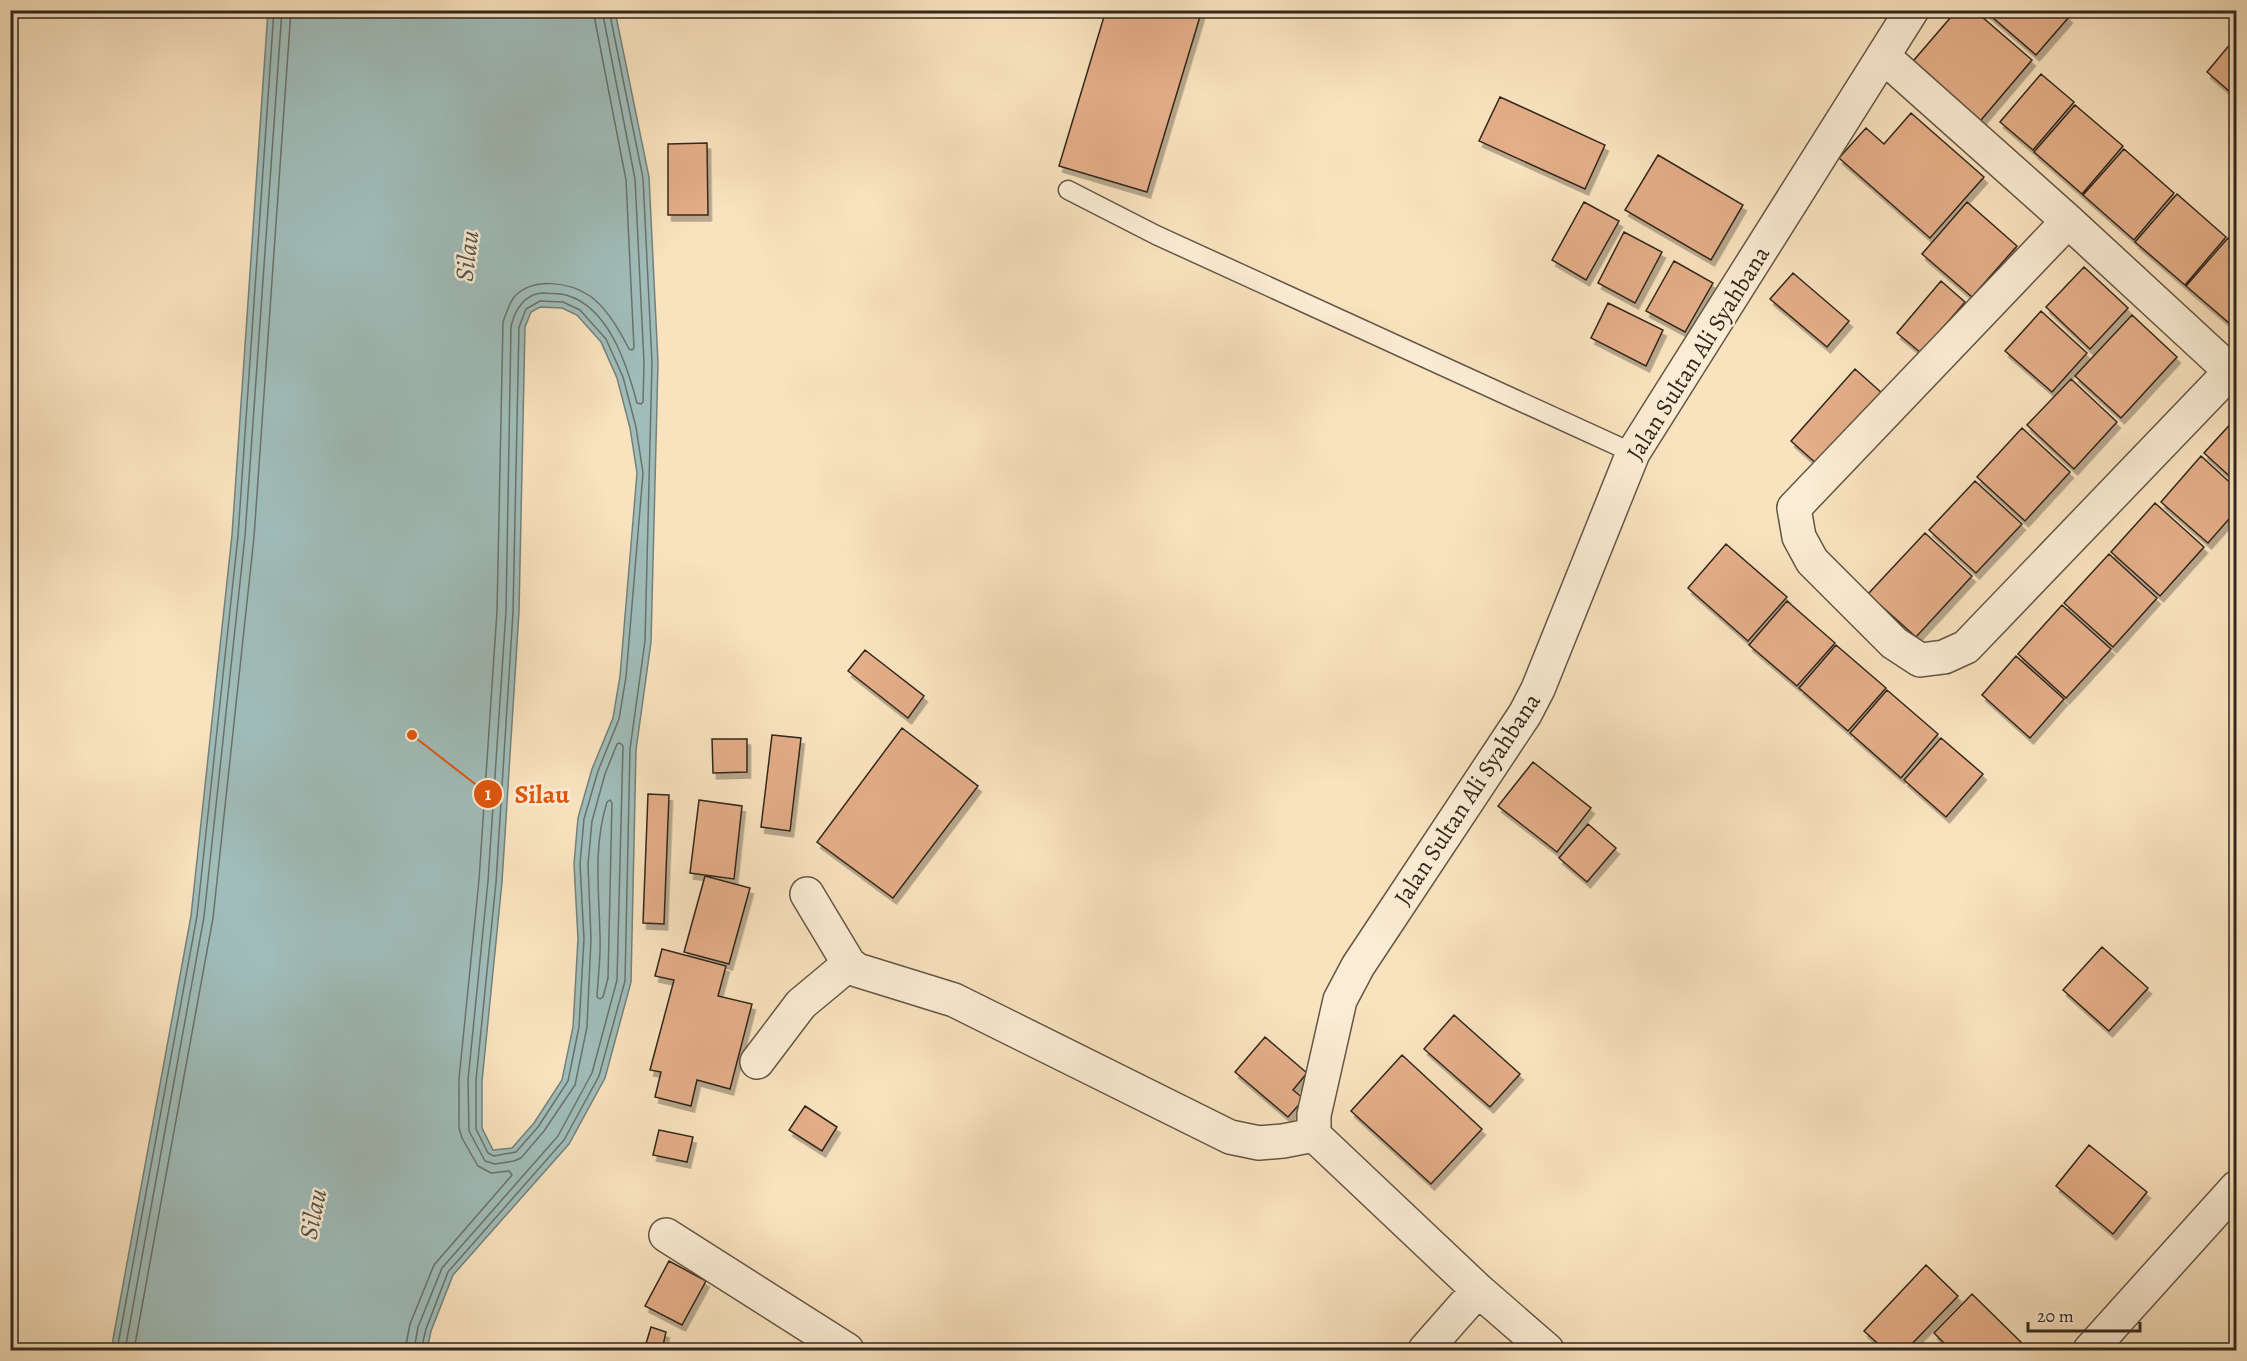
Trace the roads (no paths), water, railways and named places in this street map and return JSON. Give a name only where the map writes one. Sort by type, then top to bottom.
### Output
[{"type":"street","name":"Jalan Sultan Ali Syahbana","points":[[1314,1135],[1314,1115],[1340,1000],[1358,966],[1530,706],[1633,453],[1912,10]]},
{"type":"street","points":[[1884,57],[2068,222],[2234,374],[1966,647],[1944,657],[1920,660],[1894,643],[1812,561],[1799,537],[1794,508],[2068,222]]},
{"type":"street","points":[[807,894],[849,964],[857,970],[954,1000],[1230,1137],[1259,1143],[1314,1135],[1478,1290],[1547,1350]]},
{"type":"street","points":[[757,1062],[801,1004],[849,964]]},
{"type":"street","points":[[2090,1350],[2236,1188]]},
{"type":"street","points":[[666,1235],[847,1350]]},
{"type":"street","points":[[1425,1350],[1478,1290]]},
{"type":"lane","points":[[1068,190],[1156,235],[1633,453]]},
{"type":"water","points":[[268,11],[615,11],[649,177],[658,363],[651,642],[636,750],[631,982],[605,1078],[569,1144],[453,1275],[431,1331],[427,1350],[111,1350],[191,916],[232,535]],"holes":[[[540,307],[562,308],[577,315],[601,342],[617,378],[630,428],[637,473],[620,676],[613,718],[592,769],[578,818],[574,864],[578,939],[573,1027],[562,1080],[534,1123],[512,1148],[493,1150],[482,1128],[482,1081],[502,882],[519,612],[525,327],[531,312]]]},
{"type":"place","name":"Silau","points":[[412,735]]}]
